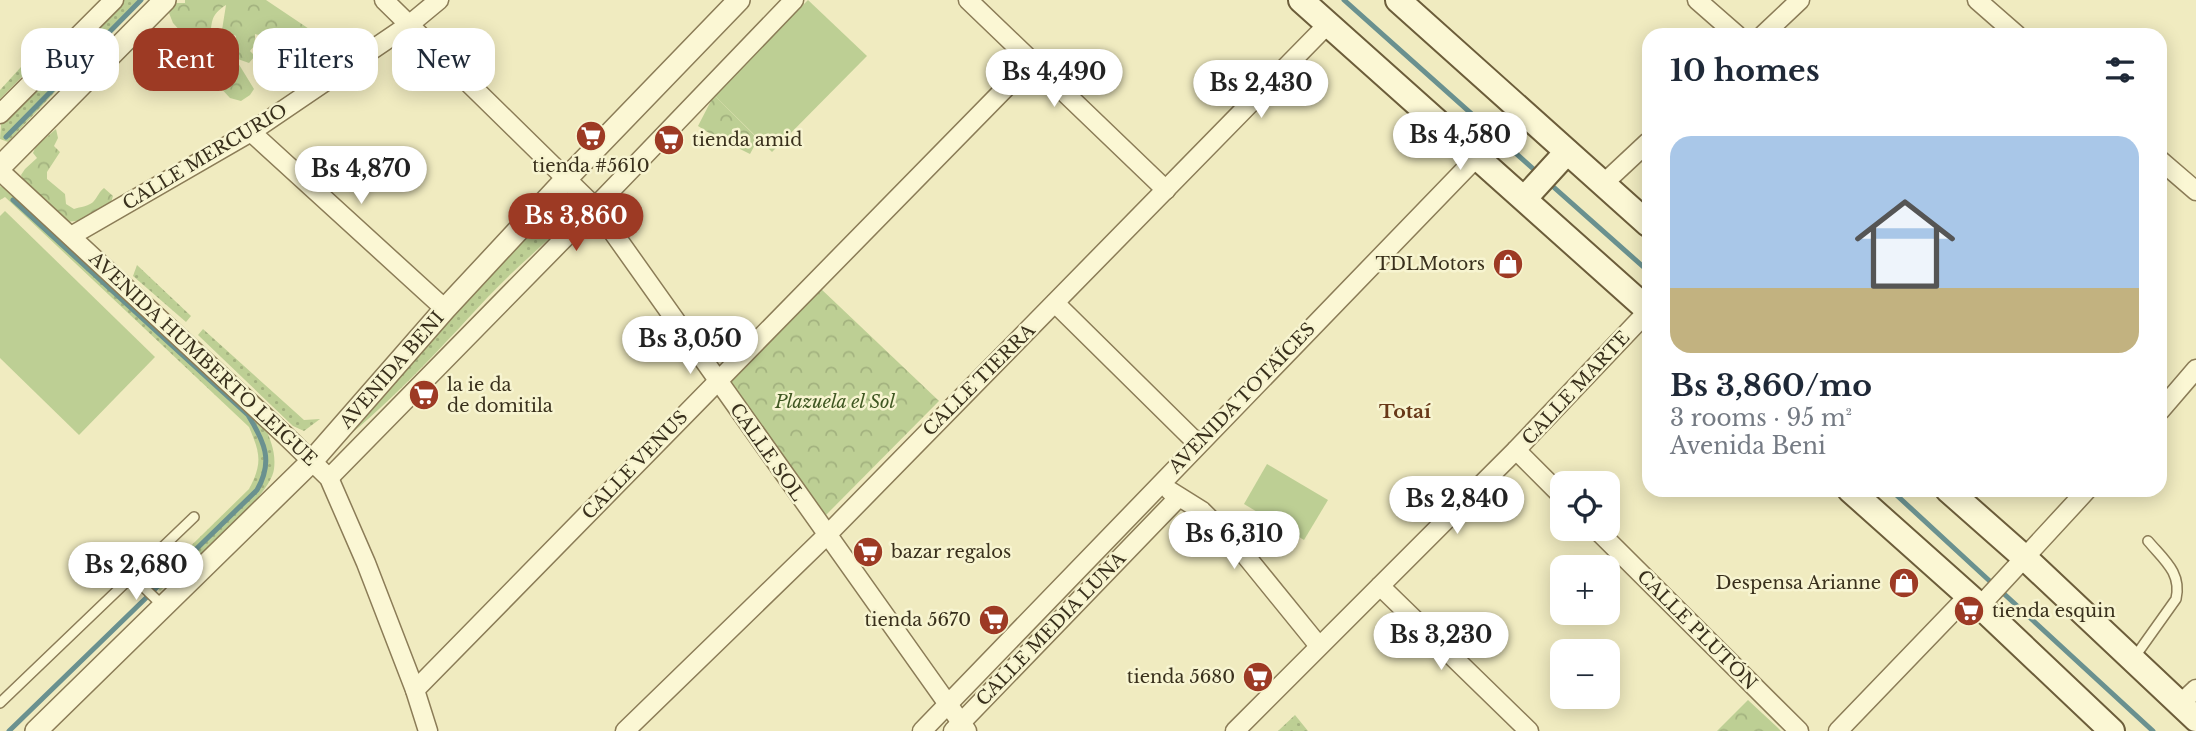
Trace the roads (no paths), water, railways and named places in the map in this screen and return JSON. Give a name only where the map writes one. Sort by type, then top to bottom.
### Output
[{"type":"main road","points":[[1301,0],[1476,157],[1545,176],[1603,184],[1642,219]]},
{"type":"main road","points":[[1398,0],[1545,176],[1642,303]]},
{"type":"main road","points":[[1858,497],[1974,601],[2112,731]]},
{"type":"main road","points":[[1956,497],[2133,660],[2191,704]]},
{"type":"street","points":[[0,114],[114,0]]},
{"type":"street","points":[[0,169],[165,0]]},
{"type":"street","name":"CALLE SOL","points":[[384,0],[594,207],[947,705],[960,728]]},
{"type":"street","name":"CALLE MERCURIO","points":[[71,236],[251,132],[410,24],[439,0]]},
{"type":"street","name":"AVENIDA BENI","points":[[36,731],[312,461],[445,309],[739,0]]},
{"type":"street","name":"AVENIDA BENI","points":[[329,478],[794,0]]},
{"type":"street","points":[[968,0],[1166,190]]},
{"type":"street","points":[[1698,0],[1729,28]]},
{"type":"street","points":[[1770,28],[1800,0]]},
{"type":"street","points":[[1977,0],[2009,28]]},
{"type":"street","name":"CALLE TIERRA","points":[[625,731],[827,535],[1328,24]]},
{"type":"street","name":"CALLE VENUS","points":[[415,690],[1032,61]]},
{"type":"street","points":[[251,132],[445,309]]},
{"type":"street","points":[[1603,184],[1642,148]]},
{"type":"street","name":"AVENIDA TOTAÍCES","points":[[922,731],[1476,157]]},
{"type":"street","points":[[2167,166],[2196,191]]},
{"type":"street","name":"AVENIDA HUMBERTO LEIGUE","points":[[0,169],[329,478],[366,563],[428,731]]},
{"type":"street","points":[[1055,303],[1198,444]]},
{"type":"street","name":"CALLE MARTE","points":[[1235,731],[1516,450],[1642,317]]},
{"type":"street","points":[[2167,402],[2196,369]]},
{"type":"street","points":[[1516,450],[1550,484]]},
{"type":"street","points":[[1158,484],[1202,511],[1241,550],[1319,646]]},
{"type":"street","name":"CALLE MEDIA LUNA","points":[[960,728],[1179,496]]},
{"type":"street","points":[[1838,731],[1974,601],[2025,558],[2081,497]]},
{"type":"street","name":"CALLE PLUTÓN","points":[[1608,541],[1799,731]]},
{"type":"street","points":[[1380,586],[1529,731]]},
{"type":"lane","points":[[0,703],[194,517]]},
{"type":"lane","points":[[2133,660],[2176,599],[2179,588],[2176,575],[2148,541]]},
{"type":"lane","points":[[134,577],[162,606]]},
{"type":"waterway","points":[[6,137],[141,0]]},
{"type":"waterway","points":[[1344,0],[1539,174]]},
{"type":"waterway","points":[[1549,183],[1642,266]]},
{"type":"waterway","points":[[13,200],[248,415],[259,434],[266,460],[257,490],[153,591]]},
{"type":"waterway","points":[[1899,497],[1994,585]]},
{"type":"waterway","points":[[2002,592],[2153,731]]},
{"type":"waterway","points":[[9,731],[147,597]]},
{"type":"place","name":"tienda #5610","points":[[591,136]]},
{"type":"place","name":"tienda amid","points":[[669,140]]},
{"type":"place","name":"TDLMotors","points":[[1508,264]]},
{"type":"place","name":"la ie da de domitila","points":[[424,395]]},
{"type":"place","name":"bazar regalos","points":[[868,552]]},
{"type":"place","name":"Despensa Arianne","points":[[1904,583]]},
{"type":"place","name":"tienda esquin","points":[[1969,611]]},
{"type":"place","name":"tienda 5670","points":[[994,620]]},
{"type":"place","name":"tienda 5680","points":[[1258,677]]},
{"type":"district","name":"Totaí","points":[[1405,411]]},
{"type":"park label","name":"Plazuela el Sol","points":[[835,402]]}]
